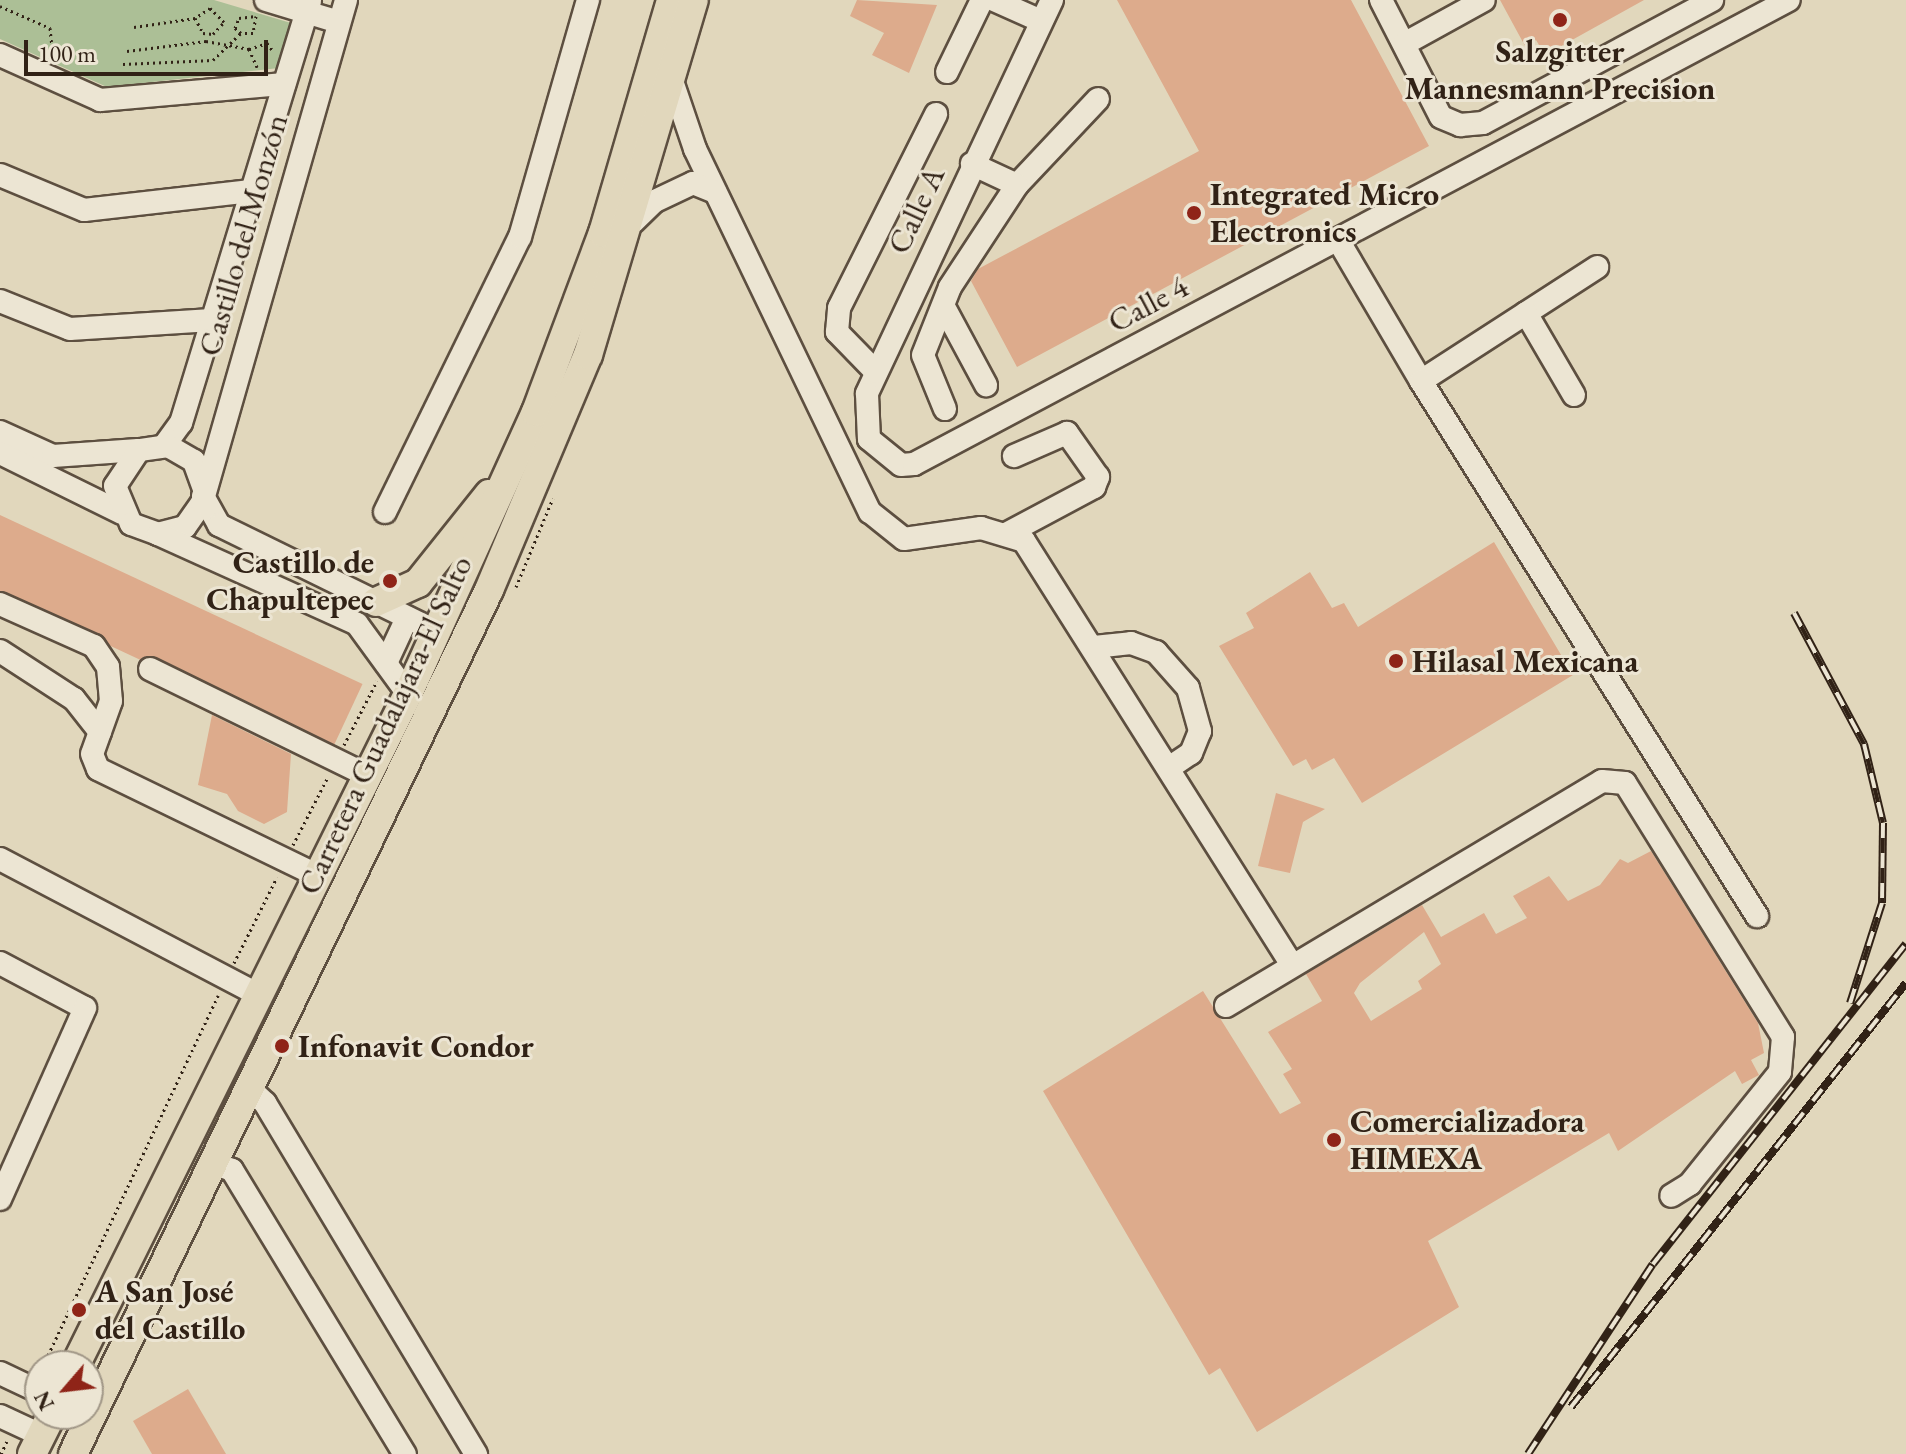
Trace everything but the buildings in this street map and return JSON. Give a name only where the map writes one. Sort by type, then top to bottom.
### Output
[{"type":"main road","name":"Carretera Guadalajara-El Salto","points":[[83,1350],[408,694],[420,624],[501,483],[580,302],[671,0]]},
{"type":"main road","name":"Carretera Guadalajara-El Salto","points":[[73,1454],[489,590],[588,355],[633,222],[694,0]]},
{"type":"main road","points":[[376,602],[418,583],[465,517],[501,483]]},
{"type":"street","points":[[266,0],[309,6],[339,22]]},
{"type":"street","name":"Castillo del Monzón","points":[[204,492],[346,0]]},
{"type":"street","points":[[385,512],[520,237],[588,0]]},
{"type":"street","points":[[947,72],[982,0]]},
{"type":"street","points":[[994,0],[1041,21]]},
{"type":"street","name":"Calle A","points":[[876,450],[863,409],[876,372],[1052,0]]},
{"type":"street","points":[[1381,0],[1441,117],[1483,123],[1712,0]]},
{"type":"street","points":[[1404,44],[1484,0]]},
{"type":"street","name":"Calle 4","points":[[876,450],[914,464],[1789,0]]},
{"type":"street","name":"Castillo del Monzón","points":[[164,446],[181,423],[309,6]]},
{"type":"street","points":[[0,55],[107,100],[284,84]]},
{"type":"street","points":[[671,78],[715,192],[870,512],[904,539],[981,528],[1008,533],[1042,563],[1292,965]]},
{"type":"street","points":[[945,409],[923,355],[944,307],[986,224],[1017,185],[1098,99]]},
{"type":"street","points":[[876,372],[837,332],[839,308],[936,114]]},
{"type":"street","points":[[972,164],[1017,185]]},
{"type":"street","points":[[0,175],[84,210],[251,191]]},
{"type":"street","points":[[633,222],[693,183],[715,192]]},
{"type":"street","points":[[1338,240],[1421,381],[1757,916]]},
{"type":"street","points":[[1421,381],[1597,267]]},
{"type":"street","points":[[0,301],[70,329],[212,320]]},
{"type":"street","points":[[944,307],[986,385]]},
{"type":"street","points":[[1526,313],[1574,395]]},
{"type":"street","points":[[0,432],[53,456],[164,446],[194,461],[219,525],[420,624],[386,663]]},
{"type":"street","points":[[1008,533],[1094,487],[1098,477],[1067,433],[1014,456]]},
{"type":"street","points":[[122,513],[115,486],[139,450]]},
{"type":"street","points":[[0,453],[158,534],[357,624],[408,694]]},
{"type":"street","points":[[158,534],[185,527],[204,492]]},
{"type":"street","points":[[0,604],[94,646],[108,667],[111,701],[92,754],[98,769],[318,876]]},
{"type":"street","points":[[1094,647],[1131,643],[1156,652],[1188,688],[1200,731],[1191,753],[1169,768]]},
{"type":"street","points":[[0,651],[74,699],[100,732]]},
{"type":"street","points":[[150,669],[368,776]]},
{"type":"street","points":[[1226,1006],[1602,781],[1625,783],[1783,1037],[1780,1072],[1690,1184],[1671,1196]]},
{"type":"street","points":[[0,859],[225,980],[259,995]]},
{"type":"street","points":[[0,963],[85,1008],[0,1199]]},
{"type":"street","points":[[249,1088],[265,1103],[476,1454]]},
{"type":"street","points":[[213,1163],[232,1170],[405,1454]]},
{"type":"street","points":[[0,1373],[24,1384]]},
{"type":"street","points":[[0,1416],[42,1434]]},
{"type":"path","points":[[0,6],[50,28],[47,48],[73,88]]},
{"type":"path","points":[[134,27],[195,18],[210,8],[224,22],[220,31],[203,33],[195,18]]},
{"type":"path","points":[[123,64],[213,60],[241,33],[253,33],[256,16],[239,18],[235,28],[241,33]]},
{"type":"path","points":[[127,51],[229,44],[249,49],[267,43],[273,59]]},
{"type":"path","points":[[249,49],[258,67],[267,66]]},
{"type":"path","points":[[51,1350],[225,980],[386,663]]},
{"type":"green space","points":[[0,0],[214,0],[291,23],[279,68],[107,87],[0,39]]},
{"type":"railway","points":[[1794,613],[1864,744],[1883,823],[1882,903],[1850,1003]]},
{"type":"railway","points":[[1528,1454],[1653,1264],[1906,944]]},
{"type":"railway","points":[[1571,1407],[1906,983]]},
{"type":"place","name":"Salzgitter Mannesmann Precision","points":[[1560,20]]},
{"type":"place","name":"Integrated Micro Electronics","points":[[1194,213]]},
{"type":"place","name":"Castillo de Chapultepec","points":[[390,581]]},
{"type":"place","name":"Hilasal Mexicana","points":[[1396,661]]},
{"type":"place","name":"Infonavit Condor","points":[[282,1046]]},
{"type":"place","name":"Comercializadora HIMEXA","points":[[1334,1140]]},
{"type":"place","name":"A San José del Castillo","points":[[79,1310]]}]
